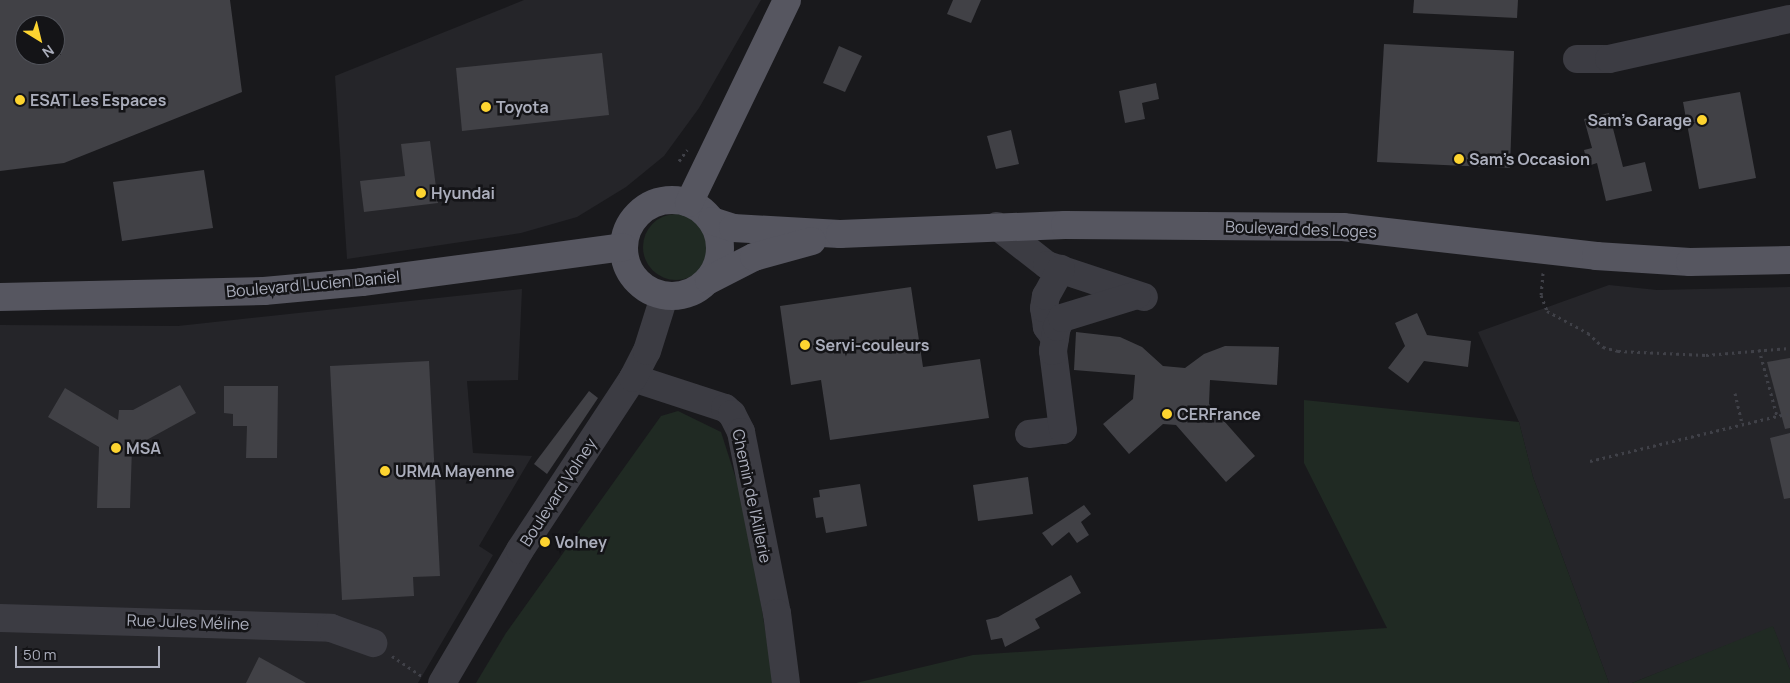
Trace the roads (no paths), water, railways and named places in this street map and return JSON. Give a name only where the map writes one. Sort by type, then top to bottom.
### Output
[{"type":"main road","points":[[689,203],[786,0]]},
{"type":"main road","points":[[674,200],[689,203],[712,221],[720,245],[716,269],[709,280],[696,291],[680,296],[664,296],[650,292],[634,279],[625,261],[623,247],[634,218],[645,208],[674,200]]},
{"type":"main road","name":"Boulevard des Loges","points":[[712,221],[741,229],[840,234],[997,226],[1343,227],[1596,256],[1690,262],[1790,260]]},
{"type":"main road","name":"Boulevard des Loges","points":[[709,280],[754,257],[840,234]]},
{"type":"main road","name":"Boulevard Lucien Daniel","points":[[0,297],[264,291],[362,282],[623,247]]},
{"type":"street","points":[[1577,59],[1609,59],[1790,19]]},
{"type":"street","points":[[997,226],[1027,251],[1048,264],[1145,297],[1062,318],[1057,327],[1054,351],[1063,430],[1029,434]]},
{"type":"street","points":[[1055,338],[1047,327],[1044,308],[1046,296],[1061,269]]},
{"type":"street","name":"Boulevard Volney","points":[[433,680],[633,378],[647,351],[664,296]]},
{"type":"street","name":"Chemin de l'Aillerie","points":[[633,378],[724,408],[732,414],[741,432],[775,604],[786,683]]},
{"type":"street","name":"Rue Jules Méline","points":[[0,618],[331,628],[373,643]]},
{"type":"place","name":"ESAT Les Espaces","points":[[20,100]]},
{"type":"place","name":"Toyota","points":[[486,107]]},
{"type":"place","name":"Sam's Garage","points":[[1702,120]]},
{"type":"place","name":"Sam's Occasion","points":[[1459,159]]},
{"type":"place","name":"Hyundai","points":[[421,193]]},
{"type":"place","name":"Servi-couleurs","points":[[805,345]]},
{"type":"place","name":"CERFrance","points":[[1167,414]]},
{"type":"place","name":"MSA","points":[[116,448]]},
{"type":"place","name":"URMA Mayenne","points":[[385,471]]},
{"type":"place","name":"Volney","points":[[545,542]]}]
